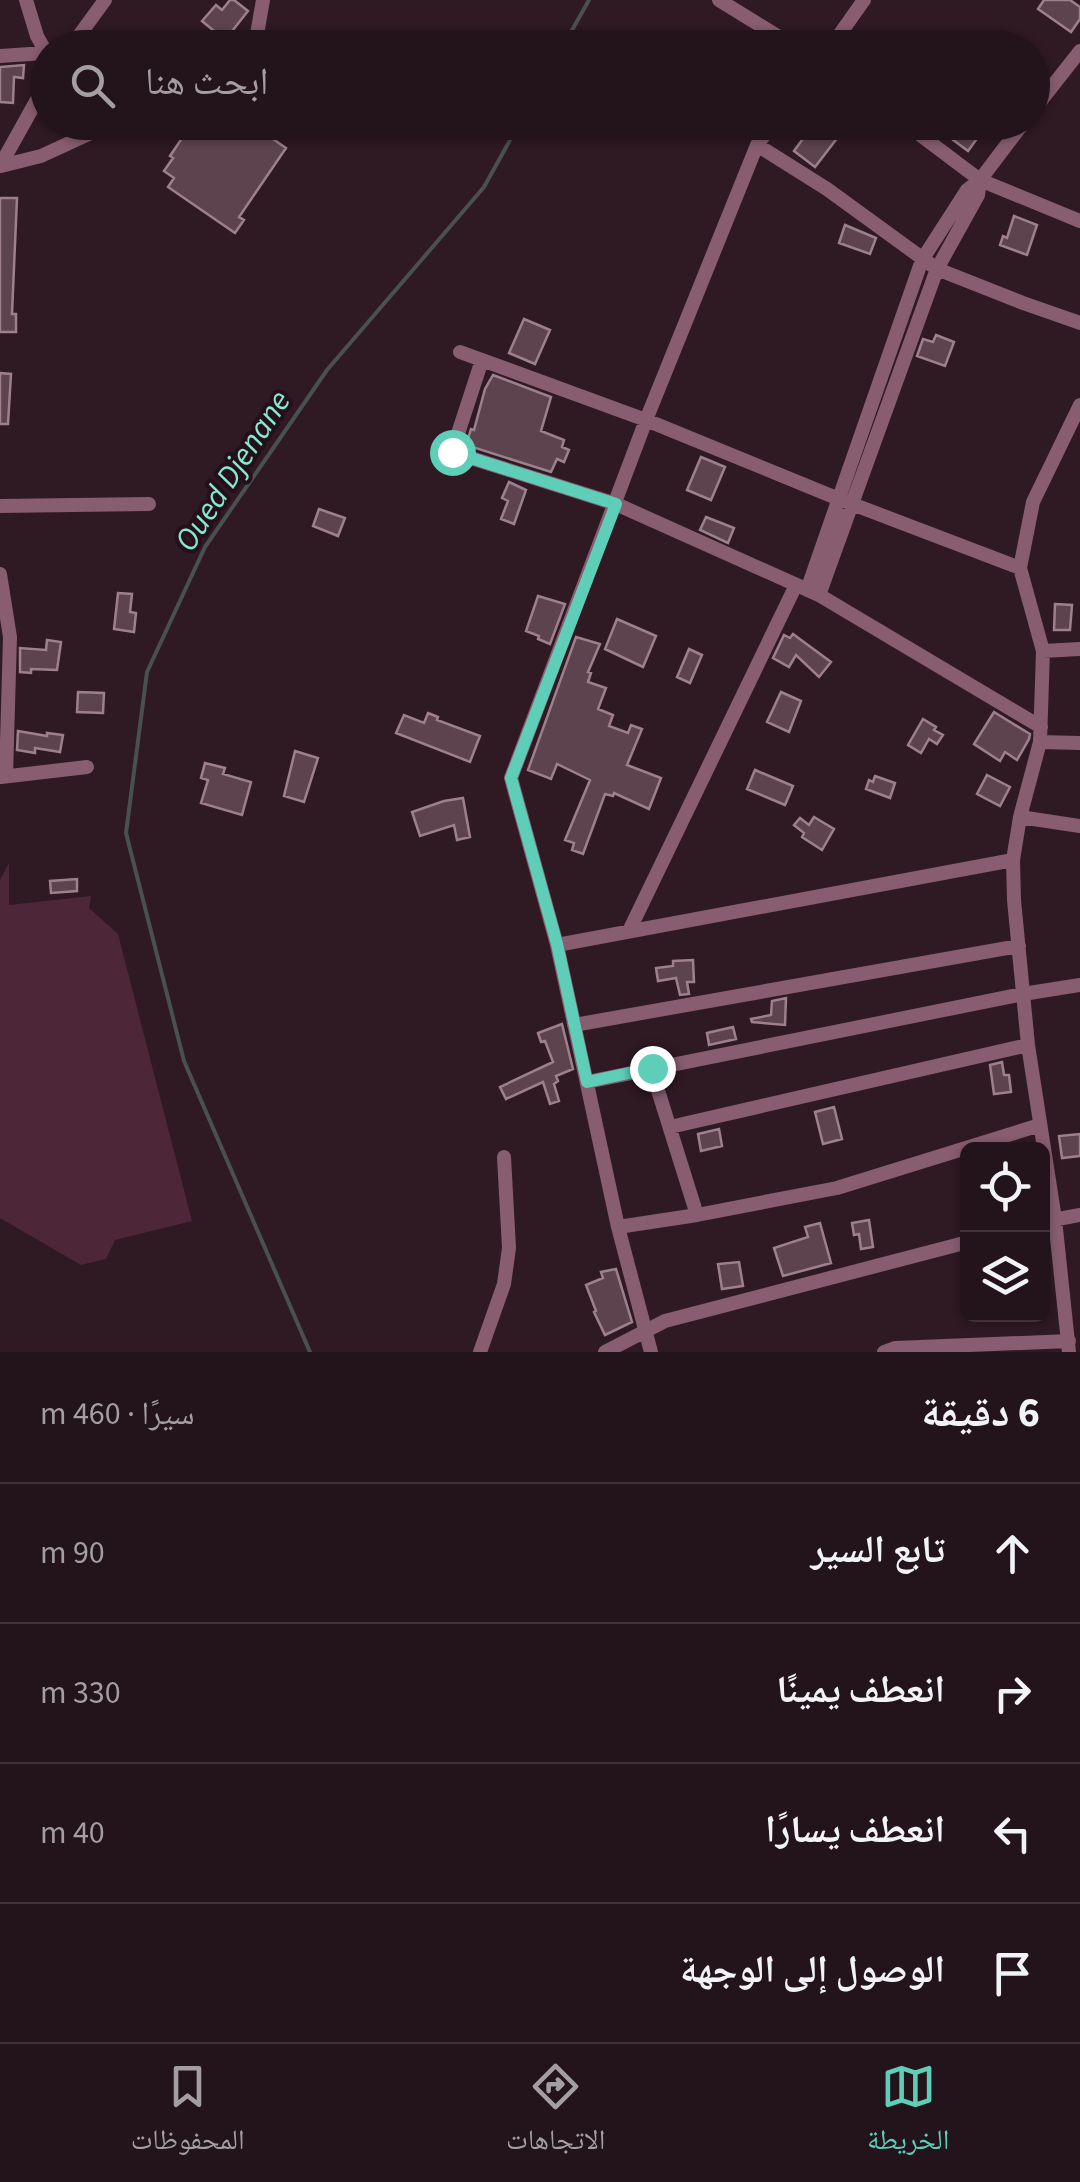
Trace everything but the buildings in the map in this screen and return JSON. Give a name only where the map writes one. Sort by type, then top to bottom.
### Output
[{"type":"street","points":[[26,0],[34,30]]},
{"type":"street","points":[[84,30],[106,0]]},
{"type":"street","points":[[258,30],[264,0]]},
{"type":"street","points":[[843,30],[864,0]]},
{"type":"street","points":[[730,2],[771,30]]},
{"type":"street","points":[[1050,89],[1080,51]]},
{"type":"street","points":[[0,56],[30,55]]},
{"type":"street","points":[[0,166],[30,112]]},
{"type":"street","points":[[0,166],[41,156],[76,140]]},
{"type":"street","points":[[651,1352],[618,1227],[557,944],[511,778],[646,420],[761,140]]},
{"type":"street","points":[[926,140],[980,180],[1080,221]]},
{"type":"street","points":[[845,501],[922,260],[967,190],[980,180],[1010,140]]},
{"type":"street","points":[[757,145],[937,269],[1080,323]]},
{"type":"street","points":[[629,931],[807,590],[937,269],[978,194],[980,180]]},
{"type":"street","points":[[460,352],[646,420],[1020,568]]},
{"type":"street","points":[[482,360],[452,452],[616,504],[807,590],[1041,734],[1080,743]]},
{"type":"street","points":[[1042,1142],[1028,1045],[1013,860],[1041,734],[1043,651],[1020,568],[1033,502],[1080,405]]},
{"type":"street","points":[[0,506],[149,504]]},
{"type":"street","points":[[0,574],[10,638],[3,777],[87,767]]},
{"type":"street","points":[[1043,651],[1080,649]]},
{"type":"street","points":[[1020,818],[1080,826]]},
{"type":"street","points":[[557,944],[1013,860]]},
{"type":"street","points":[[574,1025],[1019,946]]},
{"type":"street","points":[[587,1082],[1080,985]]},
{"type":"street","points":[[670,1127],[1028,1045]]},
{"type":"street","points":[[652,1068],[697,1215]]},
{"type":"street","points":[[618,1227],[837,1188],[1040,1125]]},
{"type":"street","points":[[480,1352],[504,1284],[509,1248],[504,1156]]},
{"type":"street","points":[[1050,1221],[1080,1216]]},
{"type":"street","points":[[884,1352],[895,1348],[1069,1347],[1050,1227]]},
{"type":"street","points":[[605,1352],[664,1321],[960,1244]]},
{"type":"shaded area","points":[[9,863],[9,905],[91,896],[89,908],[118,934],[192,1221],[115,1240],[106,1259],[81,1265],[0,1218],[0,880]]},
{"type":"waterway","name":"Oued Djenane","points":[[572,30],[589,0]]},
{"type":"waterway","name":"Oued Djenane","points":[[310,1352],[184,1061],[126,833],[147,672],[205,547],[327,370],[484,187],[510,140]]},
{"type":"route","points":[[452,452],[616,504],[511,778],[557,944],[587,1082],[652,1068]]}]
